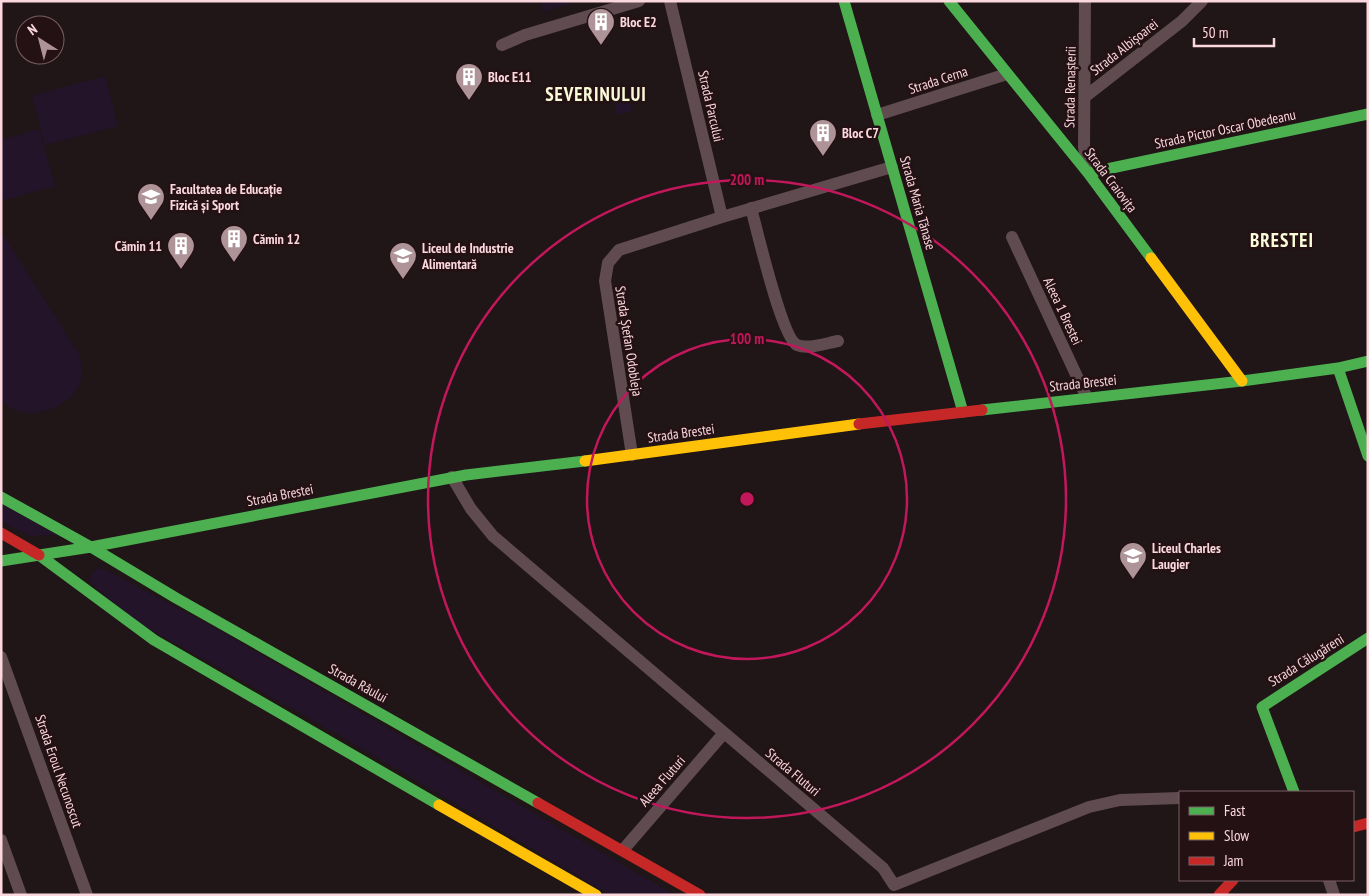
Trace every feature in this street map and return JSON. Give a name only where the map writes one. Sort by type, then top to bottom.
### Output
[{"type":"main road","name":"Strada Maria Tănase","points":[[844,1],[963,412]]},
{"type":"main road","name":"Strada Craiovița","points":[[949,1],[1088,174],[1242,381]]},
{"type":"main road","name":"Strada Pictor Oscar Obedeanu","points":[[1088,174],[1368,114]]},
{"type":"main road","name":"Strada Brestei","points":[[1,561],[130,540],[452,477],[632,455],[808,430],[1242,381],[1338,368],[1368,360]]},
{"type":"main road","points":[[1338,368],[1368,456]]},
{"type":"main road","points":[[952,374],[967,393],[977,400],[1042,393],[1061,401]]},
{"type":"main road","name":"Strada Râului","points":[[1,497],[700,895]]},
{"type":"main road","points":[[1,533],[39,555],[154,640],[596,895]]},
{"type":"main road","points":[[129,571],[123,558],[130,540]]},
{"type":"main road","name":"Strada Călugăreni","points":[[1294,791],[1262,707],[1368,638]]},
{"type":"main road","points":[[1279,791],[1288,776]]},
{"type":"main road","points":[[1354,827],[1368,823]]},
{"type":"main road","points":[[1219,895],[1233,881]]},
{"type":"street","points":[[502,45],[525,35],[639,1]]},
{"type":"street","name":"Strada Parcului","points":[[670,1],[722,217]]},
{"type":"street","name":"Strada Renașterii","points":[[1085,1],[1086,96],[1084,147],[1088,174]]},
{"type":"street","name":"Strada Albișoarei","points":[[1086,96],[1182,22],[1202,1]]},
{"type":"street","name":"Strada Cerna","points":[[878,114],[1007,74]]},
{"type":"street","name":"Strada Ștefan Odobleja","points":[[632,455],[605,281],[608,262],[625,247],[892,167]]},
{"type":"street","points":[[750,208],[780,312],[791,340],[797,345],[808,346],[838,341]]},
{"type":"street","name":"Aleea 1 Brestei","points":[[1012,237],[1087,398]]},
{"type":"street","name":"Strada Fluturi","points":[[452,477],[471,510],[492,536],[883,868],[891,890],[1089,807],[1120,800],[1179,798]]},
{"type":"street","name":"Strada Eroul Necunoscut","points":[[1,657],[87,895]]},
{"type":"street","name":"Aleea Fluturi","points":[[623,850],[724,733]]},
{"type":"street","points":[[1,840],[21,895]]},
{"type":"street","points":[[1329,881],[1334,895]]},
{"type":"shaded area","points":[[540,1],[578,1],[543,12]]},
{"type":"shaded area","points":[[105,76],[118,126],[45,145],[32,96]]},
{"type":"shaded area","points":[[626,92],[632,111],[617,115],[612,96]]},
{"type":"shaded area","points":[[39,129],[55,186],[1,201],[1,140]]},
{"type":"shaded area","points":[[1,231],[80,356],[82,371],[80,384],[70,398],[54,408],[35,413],[20,412],[9,407],[1,400]]},
{"type":"shaded area","points":[[1,503],[57,535],[29,536],[1,521]]},
{"type":"shaded area","points":[[96,568],[108,571],[217,629],[675,895],[611,895],[325,727],[140,624],[95,587],[89,579]]},
{"type":"traffic: fast","points":[[844,1],[963,412]]},
{"type":"traffic: fast","points":[[949,1],[1088,173],[1151,258]]},
{"type":"traffic: fast","points":[[1088,173],[1368,114]]},
{"type":"traffic: fast","points":[[982,410],[1242,381],[1338,368],[1368,361]]},
{"type":"traffic: fast","points":[[1338,368],[1368,456]]},
{"type":"traffic: fast","points":[[1,497],[91,547],[466,475],[585,461]]},
{"type":"traffic: fast","points":[[1,561],[91,547],[176,598],[538,803]]},
{"type":"traffic: fast","points":[[39,555],[154,640],[439,805]]},
{"type":"traffic: fast","points":[[1294,791],[1262,707],[1368,638]]},
{"type":"traffic: slow","points":[[1151,258],[1242,381]]},
{"type":"traffic: slow","points":[[585,461],[859,424]]},
{"type":"traffic: slow","points":[[439,805],[596,895]]},
{"type":"traffic: jam","points":[[859,424],[982,410]]},
{"type":"traffic: jam","points":[[1,533],[39,555]]},
{"type":"traffic: jam","points":[[538,803],[700,895]]},
{"type":"traffic: jam","points":[[1354,827],[1368,823]]},
{"type":"traffic: jam","points":[[1219,895],[1232,881]]},
{"type":"place","name":"Bloc E2","points":[[601,46]]},
{"type":"place","name":"Bloc E11","points":[[469,101]]},
{"type":"place","name":"Bloc C7","points":[[823,157]]},
{"type":"place","name":"Facultatea de Educație Fizică și Sport","points":[[151,221]]},
{"type":"place","name":"Cămin 12","points":[[234,263]]},
{"type":"place","name":"Cămin 11","points":[[181,270]]},
{"type":"place","name":"Liceul de Industrie Alimentară","points":[[403,280]]},
{"type":"place","name":"Liceul Charles Laugier","points":[[1133,580]]},
{"type":"district","name":"SEVERINULUI","points":[[596,94]]},
{"type":"district","name":"BRESTEI","points":[[1282,240]]}]
